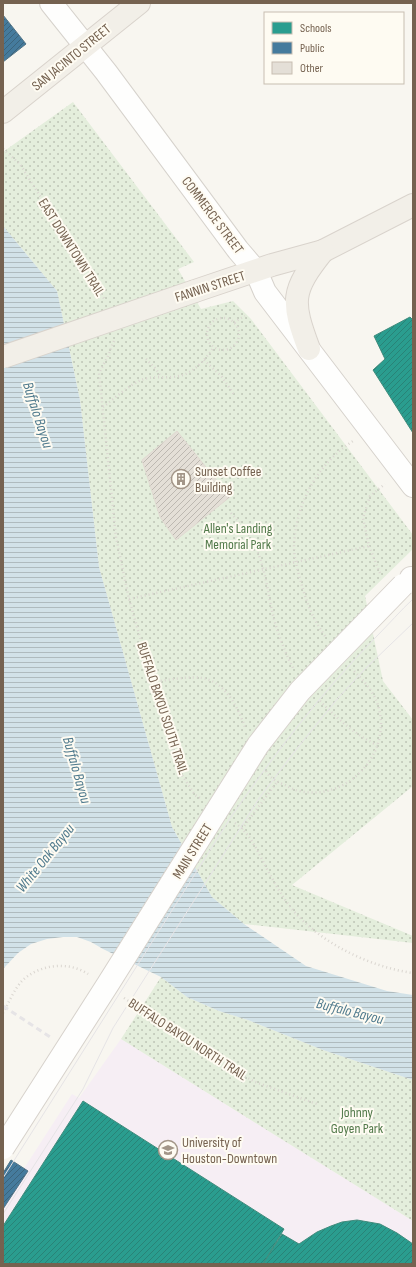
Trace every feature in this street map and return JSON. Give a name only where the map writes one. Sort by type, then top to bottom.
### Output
[{"type":"main road","name":"COMMERCE STREET","points":[[51,3],[106,72],[238,250],[256,271],[264,292],[407,478]]},
{"type":"main road","name":"SAN JACINTO STREET","points":[[3,112],[139,3]]},
{"type":"main road","name":"FANNIN STREET","points":[[3,357],[195,291],[323,251],[413,205]]},
{"type":"main road","points":[[309,349],[298,321],[296,301],[302,279],[323,251]]},
{"type":"main road","name":"MAIN STREET","points":[[3,1148],[132,947],[258,745],[300,691],[410,579]]},
{"type":"path","name":"EAST DOWNTOWN TRAIL","points":[[3,149],[20,164],[105,300]]},
{"type":"path","points":[[234,322],[245,316]]},
{"type":"path","points":[[224,317],[230,319],[237,326],[239,332],[237,342],[229,349],[221,350],[214,348],[207,339],[206,334],[210,324],[214,320],[224,317]]},
{"type":"path","name":"BUFFALO BAYOU SOUTH TRAIL","points":[[114,336],[114,341],[108,356],[99,373],[116,537],[129,598],[171,745],[182,775],[195,795],[201,799]]},
{"type":"path","points":[[103,407],[135,383],[160,377],[174,377],[190,372],[204,360],[214,348]]},
{"type":"path","points":[[146,359],[160,377]]},
{"type":"path","points":[[204,360],[222,377],[235,396]]},
{"type":"path","points":[[325,637],[308,608],[296,562],[294,548],[298,519],[302,505],[313,482],[331,459],[343,448],[371,430]]},
{"type":"path","points":[[380,573],[369,546],[363,518],[370,496],[407,478]]},
{"type":"path","points":[[231,513],[251,537],[256,549],[263,568],[279,637],[295,672]]},
{"type":"path","points":[[129,598],[369,546]]},
{"type":"path","points":[[264,769],[270,778],[298,791],[322,792],[338,788],[355,778],[361,772],[372,757],[377,745],[381,728],[379,708],[368,686],[351,667]]},
{"type":"path","points":[[153,682],[193,678],[203,678],[210,681],[225,690],[234,703],[247,731]]},
{"type":"path","points":[[318,698],[331,712],[358,735],[377,745]]},
{"type":"path","points":[[242,829],[277,782]]},
{"type":"path","points":[[232,820],[242,829],[251,841],[281,894],[292,910],[308,925],[329,941],[363,959],[398,971],[413,973]]},
{"type":"path","points":[[3,1013],[21,982],[35,971],[53,966],[71,967],[92,976]]},
{"type":"path","name":"BUFFALO BAYOU NORTH TRAIL","points":[[118,994],[230,1068],[255,1082],[317,1104]]},
{"type":"shaded area","name":"University of Houston-Downtown","points":[[121,1039],[413,1221],[413,1264],[3,1264],[3,1201],[72,1094],[79,1098]]},
{"type":"green space","name":"Allen's Landing Memorial Park","points":[[73,102],[194,262],[178,269],[201,309],[233,301],[251,319],[413,535],[413,549],[365,596],[383,681],[413,720],[413,786],[292,885],[413,936],[413,943],[244,924],[212,897],[172,827],[99,567],[80,400],[57,291],[3,226],[3,152]]},
{"type":"green space","name":"Johnny Goyen Park","points":[[161,977],[187,997],[219,1011],[248,1020],[323,1050],[413,1080],[413,1221],[121,1039]]},
{"type":"water","points":[[3,226],[57,291],[80,400],[99,567],[172,827],[212,897],[244,924],[306,966],[387,991],[413,995],[413,1080],[323,1050],[248,1020],[219,1011],[187,997],[161,977],[91,942],[77,937],[47,939],[31,944],[18,953],[3,969]]},
{"type":"building: Schools","points":[[410,317],[413,320],[413,433],[373,370],[385,359],[374,336]]},
{"type":"building: Schools","points":[[83,1101],[284,1229],[263,1264],[3,1264],[3,1226]]},
{"type":"building: Schools","points":[[357,1220],[380,1224],[413,1244],[413,1264],[263,1264],[282,1234],[299,1244],[317,1232],[331,1226],[342,1222]]},
{"type":"building: Public","points":[[3,15],[26,44],[3,62]]},
{"type":"building: Public","points":[[11,1160],[28,1171],[3,1209],[3,1173]]},
{"type":"building: Other","name":"Sunset Coffee Building","points":[[177,431],[230,497],[176,540],[160,517],[142,460]]},
{"type":"tram line","points":[[3,1178],[231,817],[282,746],[318,701],[357,657],[413,599]]},
{"type":"tram line","points":[[3,1214],[83,1089],[113,1028],[260,797],[338,698],[366,668],[413,623]]},
{"type":"railway","points":[[3,1006],[50,1037]]},
{"type":"place","name":"Sunset Coffee Building","points":[[181,479]]},
{"type":"place","name":"University of Houston-Downtown","points":[[168,1150]]},
{"type":"water label","name":"Buffalo Bayou","points":[[38,415]]},
{"type":"water label","name":"Buffalo Bayou","points":[[77,770]]},
{"type":"water label","name":"White Oak Bayou","points":[[45,858]]},
{"type":"water label","name":"Buffalo Bayou","points":[[350,1011]]}]
